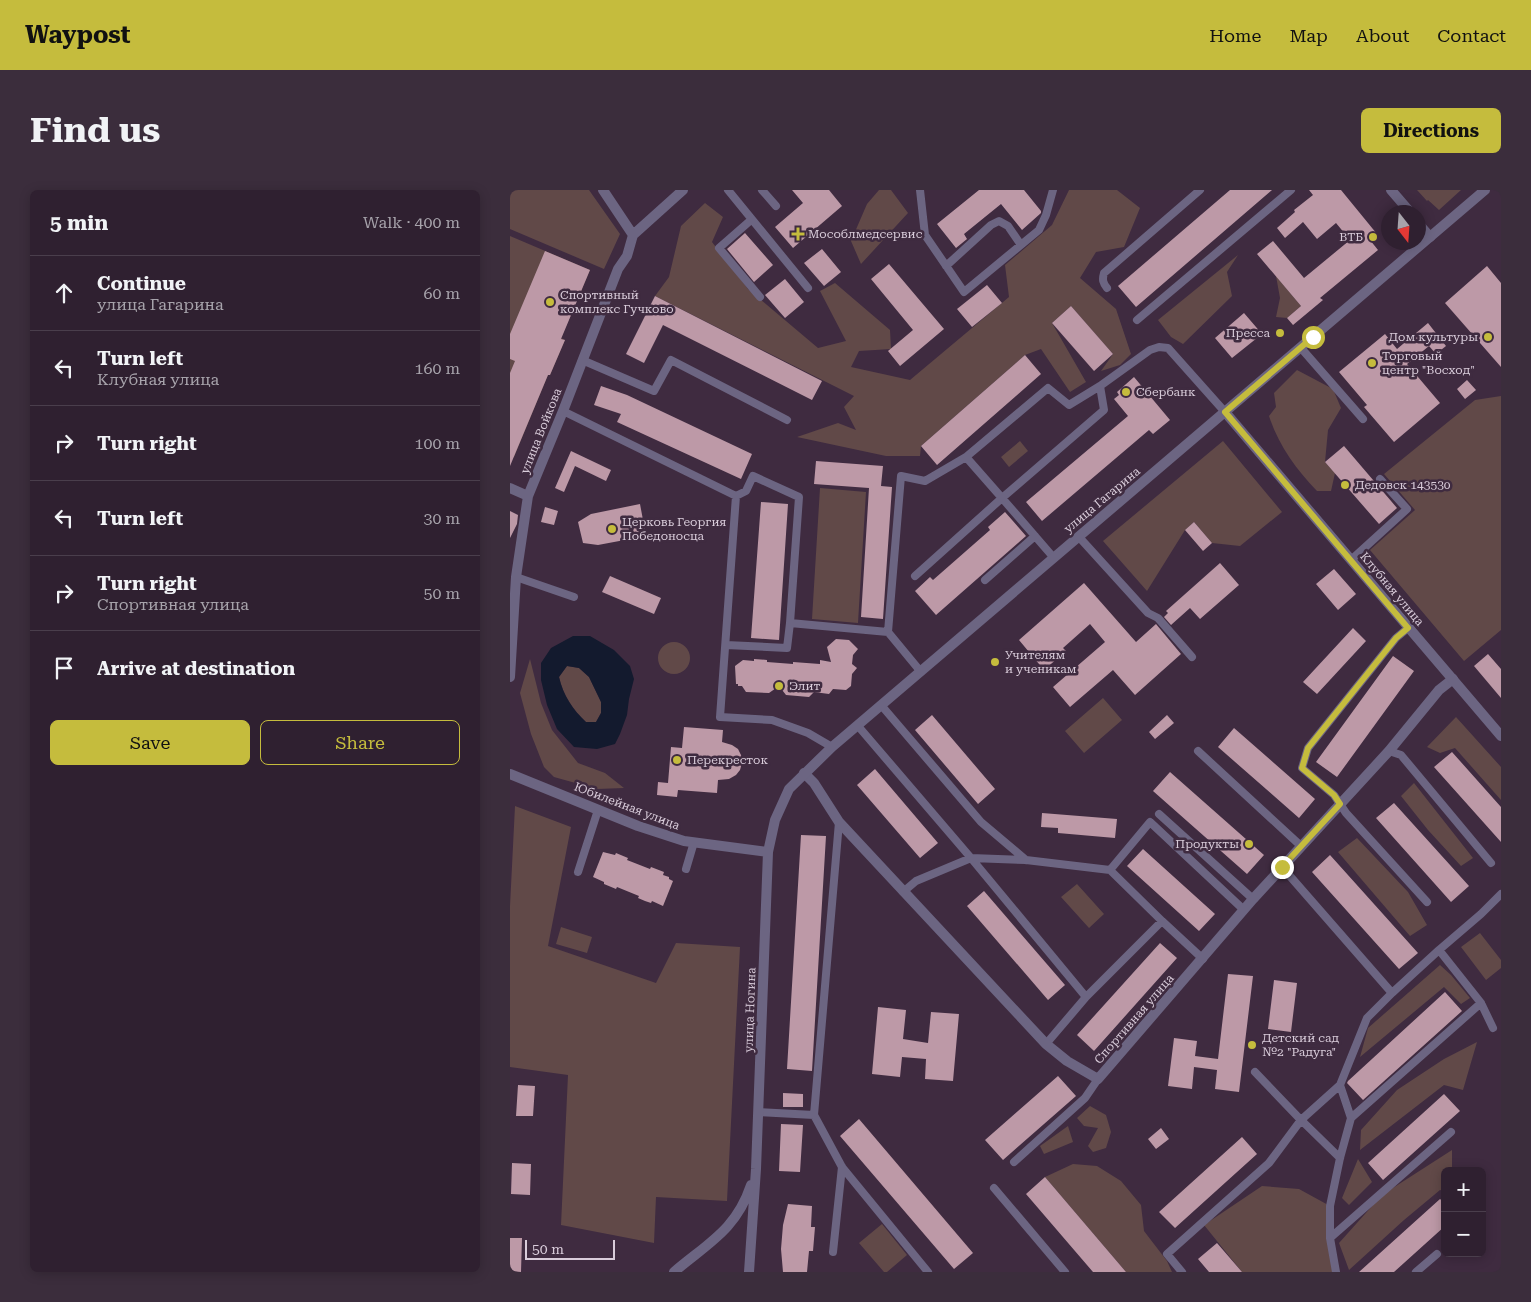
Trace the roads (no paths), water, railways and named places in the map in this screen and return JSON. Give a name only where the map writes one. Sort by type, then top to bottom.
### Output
[{"type":"street","points":[[603,190],[633,235]]},
{"type":"street","name":"улица Войкова","points":[[510,677],[516,577],[528,496],[618,269],[627,256],[633,235],[683,190]]},
{"type":"street","points":[[1391,190],[1404,205]]},
{"type":"street","name":"улица Гагарина","points":[[768,852],[774,820],[790,789],[832,747],[1485,190]]},
{"type":"street","points":[[1426,232],[1430,237]]},
{"type":"street","name":"Клубная улица","points":[[1225,412],[1501,736]]},
{"type":"street","points":[[510,488],[528,496]]},
{"type":"street","name":"Спортивная улица","points":[[804,773],[814,783],[839,822],[1046,1044],[1067,1061],[1098,1079],[1300,846],[1389,751],[1439,690],[1453,679]]},
{"type":"street","name":"Юбилейная улица","points":[[510,774],[598,810],[684,841],[768,852]]},
{"type":"street","name":"улица Ногина","points":[[756,1169],[768,852]]},
{"type":"street","points":[[674,1272],[718,1238],[730,1225],[748,1193],[756,1169]]},
{"type":"street","points":[[749,1272],[756,1169]]},
{"type":"lane","points":[[728,190],[808,288]]},
{"type":"lane","points":[[762,190],[776,206]]},
{"type":"lane","points":[[920,190],[925,235],[964,292],[1039,230],[1046,215],[1053,190]]},
{"type":"lane","points":[[1107,288],[1103,283],[1104,273],[1200,190]]},
{"type":"lane","points":[[1137,320],[1292,190]]},
{"type":"lane","points":[[751,220],[719,248],[760,297]]},
{"type":"lane","points":[[946,266],[991,225],[999,221],[1008,226],[1021,245]]},
{"type":"lane","points":[[921,672],[888,632],[901,476],[925,481],[966,456],[1048,388],[1069,404],[1100,386],[1150,350],[1159,347],[1168,348],[1225,412]]},
{"type":"lane","points":[[1301,348],[1363,419]]},
{"type":"lane","points":[[582,360],[654,391],[671,360],[787,420]]},
{"type":"lane","points":[[915,576],[1104,410],[1100,386]]},
{"type":"lane","points":[[563,411],[736,496]]},
{"type":"lane","points":[[966,456],[1054,558]]},
{"type":"lane","points":[[726,644],[787,648],[799,497],[753,476],[746,491],[736,496]]},
{"type":"lane","points":[[1351,560],[1407,510],[1380,478]]},
{"type":"lane","points":[[736,496],[720,717],[772,720],[808,732],[832,747]]},
{"type":"lane","points":[[984,580],[1035,536]]},
{"type":"lane","points":[[1079,537],[1148,613],[1158,618],[1192,658]]},
{"type":"lane","points":[[516,577],[574,598]]},
{"type":"lane","points":[[790,623],[888,632]]},
{"type":"lane","points":[[1408,628],[1396,638],[1308,748],[1302,768],[1334,795],[1346,813],[1428,902]]},
{"type":"lane","points":[[881,705],[981,822],[1026,860]]},
{"type":"lane","points":[[858,726],[1086,997]]},
{"type":"lane","points":[[1198,751],[1294,838],[1300,846]]},
{"type":"lane","points":[[1389,751],[1401,755],[1491,863]]},
{"type":"lane","points":[[578,872],[598,810]]},
{"type":"lane","points":[[1159,814],[1253,899]]},
{"type":"lane","points":[[839,822],[814,1115],[842,1167],[928,1272]]},
{"type":"lane","points":[[1110,870],[1150,822],[1244,910]]},
{"type":"lane","points":[[686,869],[694,842]]},
{"type":"lane","points":[[903,892],[916,881],[971,858],[1026,860],[1110,870],[1203,959]]},
{"type":"lane","points":[[1282,867],[1392,993]]},
{"type":"lane","points":[[1182,1272],[1167,1254],[1268,1163],[1301,1120],[1340,1085],[1367,1018],[1501,894]]},
{"type":"lane","points":[[1046,1044],[1086,997],[1162,921]]},
{"type":"lane","points":[[1439,950],[1480,1003],[1493,1028]]},
{"type":"lane","points":[[1336,1272],[1330,1238],[1330,1206],[1351,1118],[1480,1003]]},
{"type":"lane","points":[[1255,1072],[1340,1158]]},
{"type":"lane","points":[[1014,1162],[1085,1098],[1098,1079]]},
{"type":"lane","points":[[1340,1085],[1351,1118]]},
{"type":"lane","points":[[758,1112],[814,1115]]},
{"type":"lane","points":[[1330,1238],[1451,1132]]},
{"type":"lane","points":[[833,1252],[842,1167]]},
{"type":"lane","points":[[994,1188],[1065,1272]]},
{"type":"lane","points":[[1416,1272],[1437,1254]]},
{"type":"water","points":[[573,636],[590,636],[614,650],[630,666],[634,679],[627,715],[615,744],[597,749],[574,747],[557,729],[547,705],[541,680],[541,663],[551,648]],"holes":[[[567,666],[579,668],[589,677],[601,702],[601,713],[596,722],[586,722],[581,717],[569,702],[561,684],[559,677]]]},
{"type":"place","name":"Мособлмедсервис","points":[[798,234]]},
{"type":"place","name":"ВТБ","points":[[1373,237]]},
{"type":"place","name":"Спортивный комплекс Гучково","points":[[550,302]]},
{"type":"place","name":"Пресса","points":[[1280,333]]},
{"type":"place","name":"Дом культуры","points":[[1488,337]]},
{"type":"place","name":"Торговый центр \"Восход\"","points":[[1372,363]]},
{"type":"place","name":"Сбербанк","points":[[1126,392]]},
{"type":"place","name":"Дедовск 143530","points":[[1345,485]]},
{"type":"place","name":"Церковь Георгия Победоносца","points":[[612,529]]},
{"type":"place","name":"Учителям и ученикам","points":[[995,662]]},
{"type":"place","name":"Элит","points":[[779,686]]},
{"type":"place","name":"Перекресток","points":[[677,760]]},
{"type":"place","name":"Продукты","points":[[1249,844]]},
{"type":"place","name":"Детский сад №2 \"Радуга\"","points":[[1252,1045]]}]
